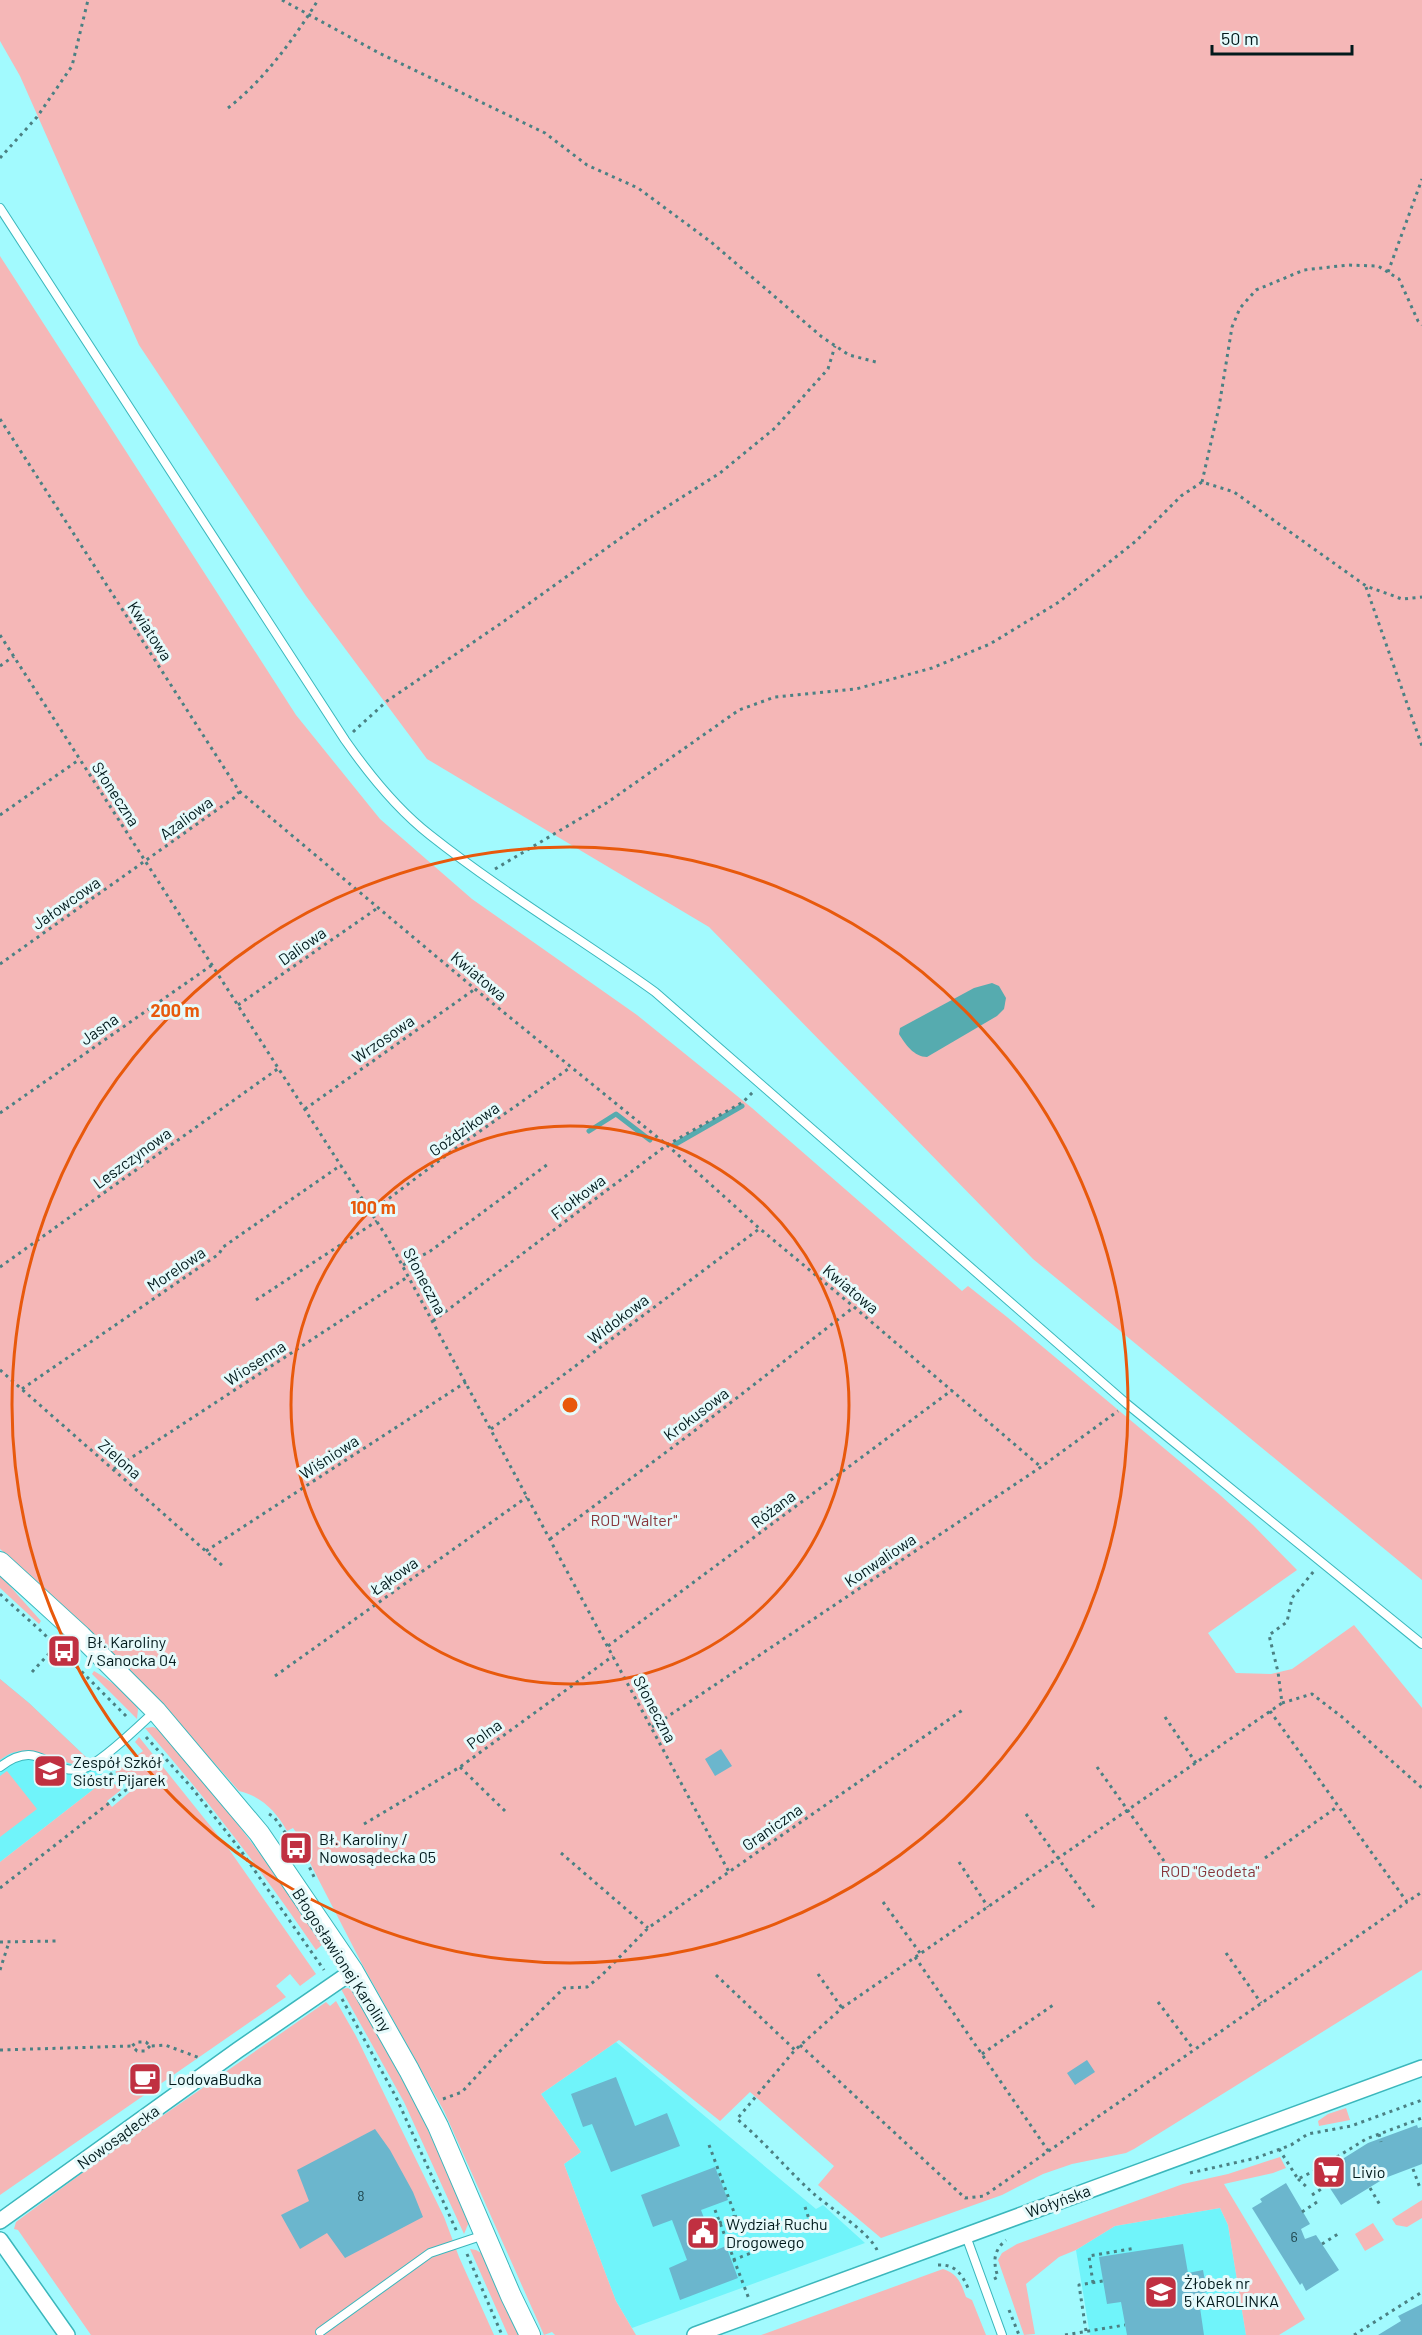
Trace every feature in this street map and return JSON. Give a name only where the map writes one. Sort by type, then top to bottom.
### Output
[{"type":"street","name":"Błogosławionej Karoliny","points":[[0,1562],[81,1636],[156,1711],[259,1833],[371,2000],[428,2106],[530,2335]]},
{"type":"street","name":"Nowosądecka","points":[[0,2221],[353,1971]]},
{"type":"street","name":"Wołyńska","points":[[695,2335],[1422,2068]]},
{"type":"street","points":[[0,2240],[67,2335]]},
{"type":"lane","points":[[0,208],[345,740],[378,783],[429,834],[655,992],[1127,1404],[1422,1644]]},
{"type":"lane","points":[[0,1767],[21,1755],[29,1754],[65,1769],[85,1768],[156,1711]]},
{"type":"lane","points":[[320,2332],[430,2253],[485,2235]]},
{"type":"lane","points":[[966,2236],[1002,2335]]},
{"type":"path","points":[[0,158],[37,117],[72,66],[88,0]]},
{"type":"path","points":[[282,0],[379,53],[545,133],[587,165],[638,188],[711,242],[822,337],[849,355],[876,362]]},
{"type":"path","points":[[228,108],[245,94],[283,51],[318,0]]},
{"type":"path","points":[[1388,272],[1422,179]]},
{"type":"path","points":[[485,874],[608,802],[739,710],[775,697],[856,689],[932,668],[990,644],[1059,602],[1136,541],[1181,496],[1202,482],[1219,407],[1232,327],[1240,308],[1256,290],[1304,270],[1348,265],[1378,266],[1399,279],[1422,325]]},
{"type":"path","points":[[345,740],[387,701],[646,520],[720,473],[775,428],[828,369],[835,346]]},
{"type":"path","name":"Kwiatowa","points":[[0,419],[239,791],[475,989],[667,1145],[759,1228],[1041,1467]]},
{"type":"path","points":[[1202,482],[1234,492],[1366,586],[1402,599],[1422,597]]},
{"type":"path","points":[[1366,586],[1422,746]]},
{"type":"path","name":"Słoneczna","points":[[0,635],[377,1221],[403,1265],[729,1872]]},
{"type":"path","points":[[0,666],[14,656]]},
{"type":"path","points":[[0,815],[80,759]]},
{"type":"path","name":"Azaliowa","points":[[146,862],[235,797],[239,791]]},
{"type":"path","name":"Jałowcowa","points":[[0,964],[146,862]]},
{"type":"path","name":"Daliowa","points":[[238,1005],[379,908]]},
{"type":"path","name":"Jasna","points":[[0,1113],[212,965]]},
{"type":"path","name":"Wrzosowa","points":[[305,1109],[475,989]]},
{"type":"path","name":"Goździkowa","points":[[371,1212],[452,1151],[572,1067]]},
{"type":"path","name":"Leszczynowa","points":[[0,1267],[279,1068]]},
{"type":"path","name":"Fiołkowa","points":[[433,1321],[667,1145],[743,1102]]},
{"type":"path","points":[[403,1265],[429,1252],[548,1164]]},
{"type":"path","name":"Morelowa","points":[[22,1389],[219,1254],[223,1247],[341,1165]]},
{"type":"path","points":[[256,1300],[377,1221]]},
{"type":"path","name":"Widokowa","points":[[491,1430],[759,1228]]},
{"type":"path","name":"Wiosenna","points":[[114,1469],[409,1276]]},
{"type":"path","name":"Krokusowa","points":[[550,1539],[854,1307]]},
{"type":"path","name":"Zielona","points":[[0,1370],[224,1567]]},
{"type":"path","name":"Wiśniowa","points":[[206,1551],[466,1382]]},
{"type":"path","name":"Różana","points":[[608,1646],[952,1390]]},
{"type":"path","name":"Konwaliowa","points":[[652,1728],[1041,1467],[1119,1410]]},
{"type":"path","name":"Łąkowa","points":[[275,1676],[527,1497]]},
{"type":"path","points":[[1282,1703],[1278,1672],[1269,1635],[1287,1622],[1292,1598],[1321,1562]]},
{"type":"path","points":[[0,1594],[137,1727],[192,1788],[239,1848],[333,1984],[364,2036],[396,2097],[460,2238]]},
{"type":"path","points":[[32,1672],[56,1646]]},
{"type":"path","name":"Polna","points":[[364,1824],[460,1767],[613,1656]]},
{"type":"path","points":[[866,2236],[813,2193],[737,2119],[795,2050],[842,2008],[1282,1703],[1312,1694],[1342,1717],[1422,1788]]},
{"type":"path","name":"Graniczna","points":[[428,2106],[462,2091],[564,1988],[587,1987],[602,1975],[648,1928],[964,1709]]},
{"type":"path","points":[[1270,1711],[1407,1902]]},
{"type":"path","points":[[1165,1717],[1196,1763]]},
{"type":"path","points":[[0,1888],[126,1790],[109,1772],[121,1761]]},
{"type":"path","points":[[460,1767],[505,1811]]},
{"type":"path","points":[[1097,1767],[1164,1861]]},
{"type":"path","points":[[1265,1858],[1337,1807]]},
{"type":"path","points":[[1026,1814],[1095,1909]]},
{"type":"path","points":[[561,1853],[648,1928]]},
{"type":"path","points":[[959,1862],[988,1906]]},
{"type":"path","points":[[800,2045],[965,2198],[984,2196],[1422,1892]]},
{"type":"path","points":[[883,1902],[920,1953]]},
{"type":"path","points":[[0,1942],[58,1941]]},
{"type":"path","points":[[0,1970],[9,1942]]},
{"type":"path","points":[[1226,1953],[1261,2002]]},
{"type":"path","points":[[915,1957],[1049,2152]]},
{"type":"path","points":[[818,1974],[842,2008]]},
{"type":"path","points":[[716,1975],[795,2050]]},
{"type":"path","points":[[1158,2002],[1194,2050]]},
{"type":"path","points":[[982,2054],[1056,2003]]},
{"type":"path","points":[[0,2050],[132,2046],[137,2042],[146,2042],[150,2046],[165,2046],[202,2059]]},
{"type":"path","points":[[132,2046],[137,2051],[145,2051],[150,2046]]},
{"type":"path","points":[[1184,2174],[1256,2158],[1291,2145],[1308,2134],[1351,2126],[1422,2100]]},
{"type":"path","points":[[1298,2179],[1357,2144],[1422,2118]]},
{"type":"path","points":[[1407,2123],[1408,2128]]},
{"type":"path","points":[[1378,2134],[1381,2142]]},
{"type":"path","points":[[1357,2144],[1359,2149]]},
{"type":"path","points":[[709,2145],[741,2231],[766,2221]]},
{"type":"path","points":[[1279,2149],[1298,2179],[1308,2188]]},
{"type":"path","points":[[1323,2165],[1326,2169]]},
{"type":"path","points":[[1413,2169],[1420,2188]]},
{"type":"path","points":[[1312,2194],[1327,2186],[1316,2170]]},
{"type":"path","points":[[1370,2188],[1380,2205]]},
{"type":"path","points":[[1302,2212],[1317,2202]]},
{"type":"path","points":[[805,2207],[814,2234]]},
{"type":"path","points":[[715,2210],[749,2301]]},
{"type":"path","points":[[708,2229],[735,2216]]},
{"type":"path","points":[[1322,2244],[1338,2234]]},
{"type":"path","points":[[998,2277],[994,2258],[1001,2244],[1007,2239]]},
{"type":"path","points":[[733,2260],[774,2244]]},
{"type":"path","points":[[1093,2283],[1089,2256],[1136,2248]]},
{"type":"path","points":[[465,2251],[502,2335]]},
{"type":"path","points":[[934,2266],[951,2266],[959,2271],[968,2288]]},
{"type":"path","points":[[1086,2331],[1079,2285],[1103,2281]]},
{"type":"path","points":[[1355,2335],[1422,2292]]},
{"type":"path","points":[[1406,2303],[1409,2309]]},
{"type":"path","points":[[1065,2335],[1125,2325]]},
{"type":"path","points":[[1015,2326],[1019,2335]]},
{"type":"shaded area","points":[[992,983],[999,986],[1006,998],[1004,1009],[997,1016],[927,1057],[914,1052],[899,1034],[900,1028],[974,988]]},
{"type":"shaded area","name":"Zespół Szkół Sióstr Pijarek","points":[[0,1679],[29,1703],[108,1778],[0,1862]]},
{"type":"shaded area","points":[[616,2042],[816,2209],[823,2205],[865,2243],[632,2328],[616,2301],[564,2164],[581,2152],[541,2094]]},
{"type":"shaded area","name":"Żłobek nr 5 KAROLINKA","points":[[1220,2208],[1228,2225],[1246,2335],[1090,2335],[1076,2250],[1115,2226]]},
{"type":"green space","points":[[0,0],[1422,0],[1422,1580],[1033,1259],[709,927],[427,759],[306,596],[139,345],[20,76],[0,41]]},
{"type":"green space","name":"ROD \"Walter\"","points":[[0,256],[296,715],[380,819],[472,899],[637,1015],[752,1108],[962,1291],[968,1286],[1007,1317],[1253,1525],[1297,1570],[1208,1633],[1236,1673],[1271,1674],[1292,1669],[1354,1625],[1422,1708],[1422,1970],[1126,2153],[1072,2164],[1043,2174],[1002,2195],[881,2238],[818,2185],[834,2166],[750,2092],[720,2121],[619,2040],[541,2094],[581,2152],[564,2164],[616,2301],[636,2335],[555,2335],[552,2332],[544,2335],[444,2111],[362,1964],[309,1861],[300,1849],[305,1845],[293,1828],[287,1831],[267,1805],[239,1791],[124,1666],[0,1549]]},
{"type":"green space","points":[[0,1575],[41,1621],[39,1624],[0,1588]]},
{"type":"green space","points":[[94,1671],[129,1697],[138,1709],[137,1719],[92,1674]]},
{"type":"green space","points":[[0,1679],[87,1758],[72,1764],[44,1754],[18,1751],[0,1760]]},
{"type":"green space","points":[[153,1727],[163,1733],[172,1743],[258,1851],[323,1944],[316,1950],[234,1836],[145,1728]]},
{"type":"green space","points":[[139,1737],[228,1848],[316,1974],[300,1986],[290,1974],[276,1986],[286,1997],[0,2195],[0,1862],[108,1778],[121,1790],[107,1801],[112,1807],[131,1791],[126,1781],[115,1772],[143,1751],[135,1742]]},
{"type":"green space","points":[[7,1771],[37,1809],[0,1837],[0,1776]]},
{"type":"green space","points":[[348,1988],[353,1991],[420,2112],[469,2222],[464,2234],[404,2102],[341,1989]]},
{"type":"green space","points":[[336,2001],[356,2036],[444,2217],[494,2335],[91,2335],[18,2230],[14,2229],[16,2222],[109,2153],[326,2002],[330,2006]]},
{"type":"green space","points":[[1346,2108],[1350,2120],[1319,2126],[1318,2121],[1328,2114]]},
{"type":"green space","points":[[1280,2157],[1286,2168],[1224,2184],[1305,2319],[1279,2335],[1246,2335],[1228,2225],[1220,2208],[1115,2226],[1076,2250],[1059,2257],[1026,2284],[1035,2334],[1024,2335],[998,2260],[1002,2253],[1017,2244],[1183,2184],[1228,2174]]},
{"type":"green space","points":[[1422,2200],[1422,2218],[1407,2227],[1396,2225],[1392,2219]]},
{"type":"green space","points":[[1373,2223],[1384,2240],[1365,2251],[1355,2234]]},
{"type":"green space","points":[[470,2249],[483,2254],[519,2335],[508,2335]]},
{"type":"green space","points":[[943,2269],[956,2276],[966,2297],[972,2300],[986,2335],[761,2335]]},
{"type":"building","points":[[721,1749],[732,1766],[715,1776],[705,1759]]},
{"type":"building","points":[[1087,2060],[1095,2072],[1075,2085],[1067,2073]]},
{"type":"building","points":[[616,2077],[635,2126],[667,2113],[680,2146],[611,2172],[592,2124],[583,2127],[571,2094]]},
{"type":"building","points":[[1417,2125],[1418,2128],[1422,2127],[1422,2164],[1385,2178],[1341,2205],[1320,2173],[1368,2143]]},
{"type":"building","points":[[375,2129],[390,2150],[413,2192],[423,2217],[345,2258],[327,2233],[300,2249],[281,2215],[309,2201],[297,2170]]},
{"type":"building","points":[[715,2167],[728,2200],[701,2210],[716,2250],[726,2246],[738,2278],[680,2300],[669,2268],[687,2260],[672,2220],[653,2227],[641,2195]]},
{"type":"building","points":[[1286,2183],[1310,2224],[1301,2229],[1305,2239],[1316,2235],[1339,2270],[1306,2291],[1252,2208],[1262,2202],[1260,2199]]},
{"type":"building","points":[[1183,2244],[1188,2273],[1203,2270],[1207,2292],[1198,2294],[1204,2335],[1127,2335],[1121,2302],[1107,2304],[1099,2257]]},
{"type":"building","points":[[1422,2304],[1422,2335],[1378,2335],[1401,2321],[1398,2316]]},
{"type":"waterway","points":[[674,1145],[742,1106]]},
{"type":"waterway","points":[[589,1131],[616,1114],[650,1140]]},
{"type":"place","name":"Bł. Karoliny / Sanocka 04","points":[[64,1651]]},
{"type":"place","name":"Zespół Szkół Sióstr Pijarek","points":[[50,1771]]},
{"type":"place","name":"Bł. Karoliny / Nowosądecka 05","points":[[296,1848]]},
{"type":"place","name":"LodovaBudka","points":[[145,2079]]},
{"type":"place","name":"Livio","points":[[1329,2172]]},
{"type":"place","name":"Wydział Ruchu Drogowego","points":[[703,2233]]},
{"type":"place","name":"Żłobek nr 5 KAROLINKA","points":[[1161,2292]]},
{"type":"park label","name":"ROD \"Geodeta\"","points":[[1210,1871]]}]
